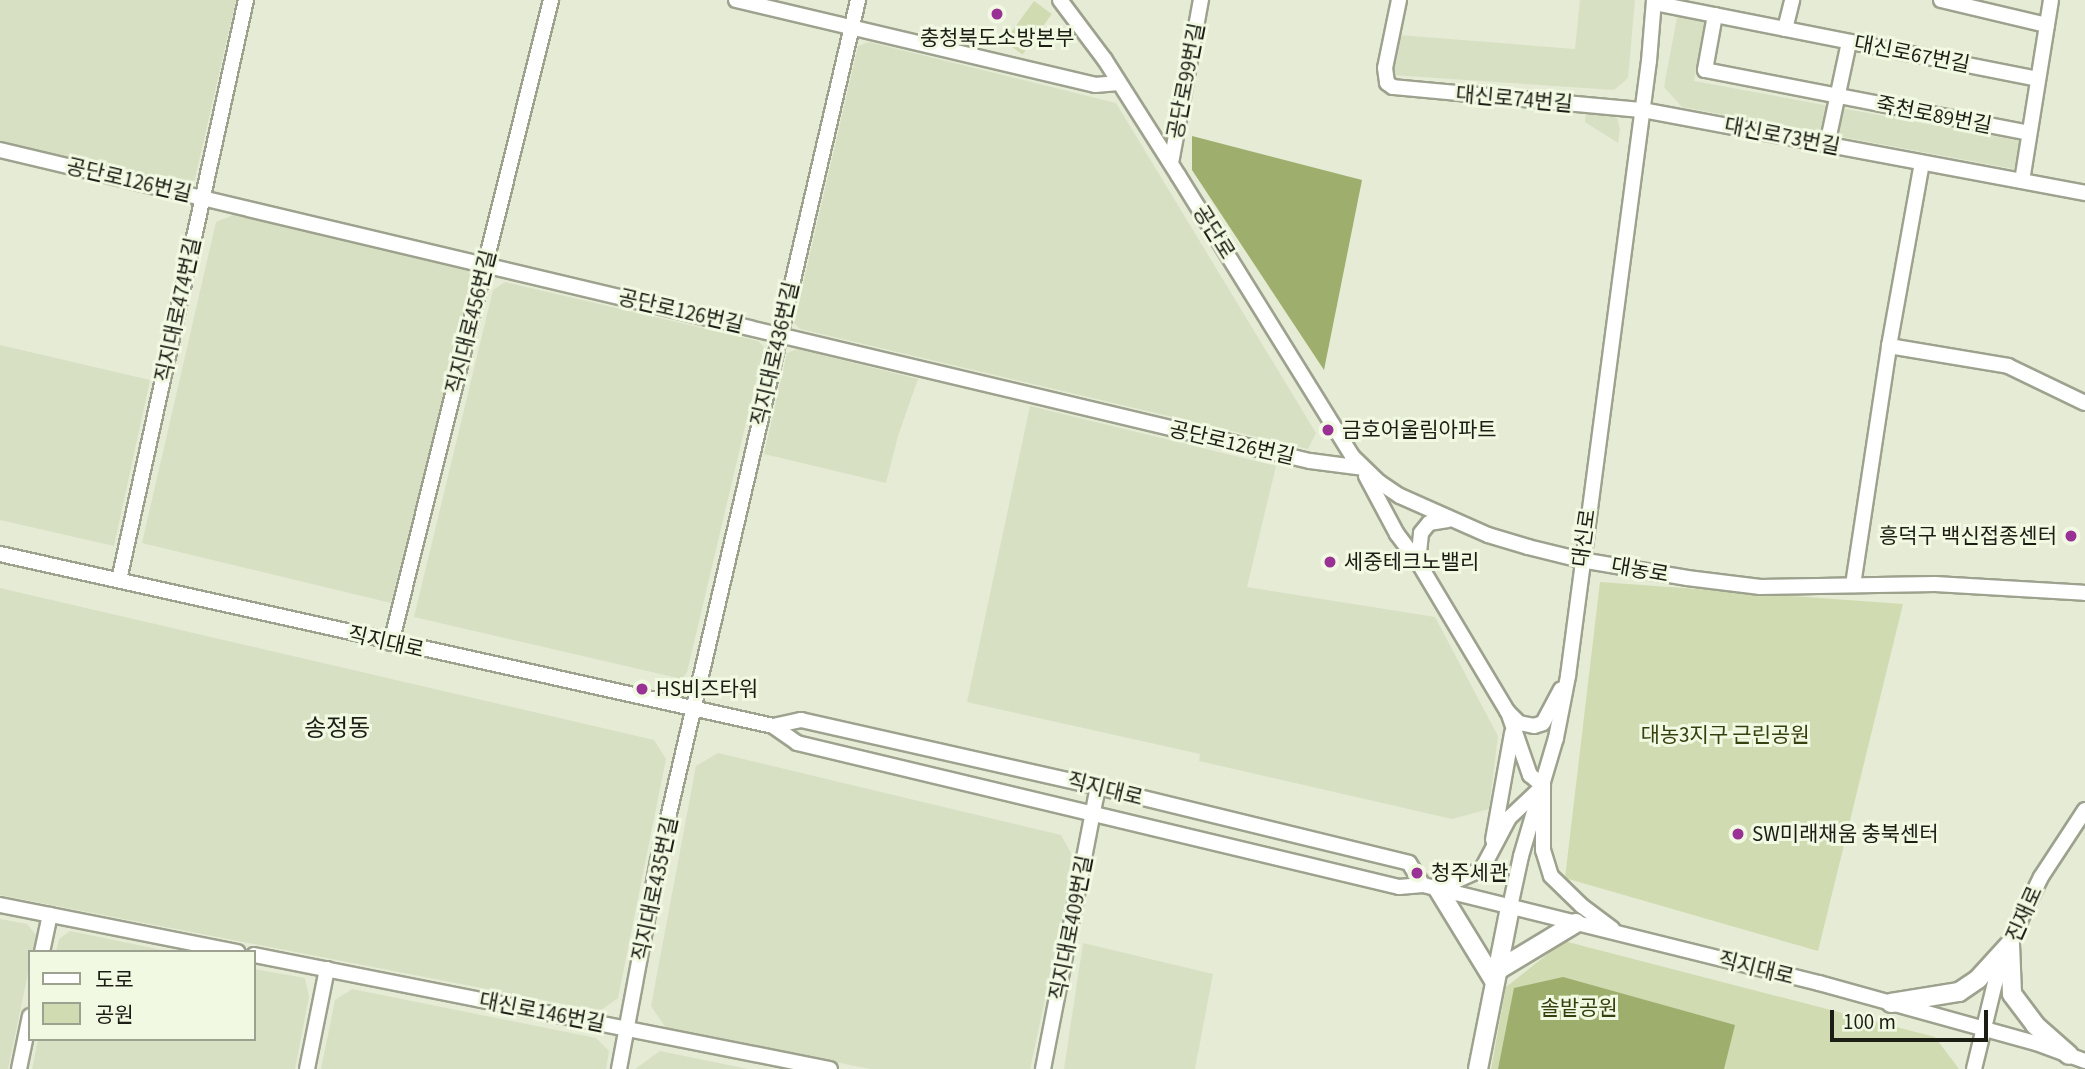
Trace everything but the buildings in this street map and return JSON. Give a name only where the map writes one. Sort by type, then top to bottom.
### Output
[{"type":"main road","points":[[1431,887],[1496,976],[1576,923]]},
{"type":"main road","name":"대신로","points":[[1478,1069],[1510,907]]},
{"type":"main road","points":[[1891,1003],[1959,992],[1978,979],[2010,944]]},
{"type":"main road","points":[[2010,944],[2010,984],[2017,1005],[2047,1037],[2077,1058]]},
{"type":"street","name":"직지대로474번길","points":[[119,580],[246,0]]},
{"type":"street","name":"직지대로456번길","points":[[391,643],[551,0]]},
{"type":"street","points":[[736,0],[1095,85],[1119,83]]},
{"type":"street","name":"직지대로436번길","points":[[695,709],[779,334],[858,0]]},
{"type":"street","name":"공단로","points":[[1060,0],[1171,163],[1363,468],[1397,534],[1418,562],[1507,711],[1530,775],[1543,786]]},
{"type":"street","name":"공단로99번길","points":[[1171,163],[1202,0]]},
{"type":"street","name":"대신로74번길","points":[[1399,0],[1385,68],[1387,83],[1393,87],[1642,110]]},
{"type":"street","points":[[1785,29],[1792,0]]},
{"type":"street","points":[[1941,0],[2047,25]]},
{"type":"street","points":[[2022,181],[2051,0]]},
{"type":"street","name":"대신로67번길","points":[[1654,1],[2038,79]]},
{"type":"street","name":"대신로","points":[[1510,907],[1521,856],[1543,786],[1568,676],[1654,1]]},
{"type":"street","points":[[1716,15],[1706,70],[1838,96]]},
{"type":"street","points":[[1827,145],[1849,42]]},
{"type":"street","name":"죽천로89번길","points":[[1838,96],[2029,133]]},
{"type":"street","name":"대신로73번길","points":[[1642,110],[2085,193]]},
{"type":"street","name":"공단로126번길","points":[[0,150],[1310,461],[1363,468]]},
{"type":"street","points":[[1853,586],[1889,346],[1922,163]]},
{"type":"street","points":[[1889,346],[2008,366],[2085,403]]},
{"type":"street","name":"대농로","points":[[1363,468],[1400,496],[1488,535],[1581,560],[1759,587],[1935,583],[2085,593]]},
{"type":"street","points":[[1418,562],[1421,533],[1429,523],[1453,520]]},
{"type":"street","name":"직지대로","points":[[0,554],[773,726],[797,743],[969,787],[1094,813],[1399,887],[1431,887],[1891,1003],[1984,1028],[2077,1058]]},
{"type":"street","points":[[1507,711],[1520,723],[1534,726],[1543,723],[1568,676]]},
{"type":"street","name":"직지대로435번길","points":[[619,1069],[659,861],[695,709]]},
{"type":"street","name":"직지대로","points":[[773,726],[801,720],[1098,787],[1409,863],[1431,887]]},
{"type":"street","points":[[1490,856],[1512,731]]},
{"type":"street","points":[[1431,887],[1474,875],[1490,856],[1509,818],[1543,786]]},
{"type":"street","points":[[1543,786],[1544,850],[1551,876],[1582,906],[1620,934]]},
{"type":"street","name":"직지대로409번길","points":[[1043,1069],[1098,787]]},
{"type":"street","name":"진재로","points":[[1974,1069],[1995,983],[2010,944],[2041,877],[2085,810]]},
{"type":"street","points":[[0,905],[227,950]]},
{"type":"street","points":[[42,950],[50,915]]},
{"type":"street","name":"대신로146번길","points":[[256,955],[830,1069]]},
{"type":"street","points":[[307,1069],[327,970]]},
{"type":"street","points":[[19,1069],[28,1026]]},
{"type":"shaded area","points":[[0,0],[236,0],[194,183],[185,186],[0,141]]},
{"type":"shaded area","points":[[1580,0],[1635,0],[1628,78],[1614,90],[1392,75],[1399,35],[1575,49]]},
{"type":"shaded area","points":[[1678,12],[1706,17],[1694,81],[2020,141],[2014,169],[1682,107],[1664,87]]},
{"type":"shaded area","points":[[869,42],[1116,103],[1316,433],[1308,449],[800,329],[794,323],[858,46]]},
{"type":"shaded area","points":[[1586,111],[1617,118],[1620,129],[1618,143],[1585,122]]},
{"type":"shaded area","points":[[236,214],[472,269],[472,285],[391,603],[142,543],[216,222]]},
{"type":"shaded area","points":[[505,282],[758,341],[764,347],[687,672],[682,679],[414,617],[493,290]]},
{"type":"shaded area","points":[[0,345],[150,380],[114,546],[0,520]]},
{"type":"shaded area","points":[[798,349],[918,379],[898,436],[886,483],[764,454],[787,353]]},
{"type":"shaded area","points":[[1030,406],[1276,466],[1247,587],[1435,617],[1498,736],[1489,809],[1452,819],[1199,761],[1200,754],[967,702]]},
{"type":"shaded area","points":[[0,588],[654,740],[666,759],[618,998],[600,1011],[0,895]]},
{"type":"shaded area","points":[[718,753],[1061,835],[1075,860],[1030,1069],[870,1069],[666,1028],[651,1006],[696,766]]},
{"type":"shaded area","points":[[0,919],[27,924],[36,935],[33,950],[28,950],[28,973],[8,1069],[0,1069]]},
{"type":"shaded area","points":[[70,931],[162,950],[56,950],[59,939]]},
{"type":"shaded area","points":[[1083,943],[1213,974],[1195,1069],[1064,1069]]},
{"type":"shaded area","points":[[256,969],[305,978],[309,997],[295,1069],[32,1069],[38,1041],[256,1041]]},
{"type":"shaded area","points":[[352,989],[596,1038],[609,1051],[606,1069],[321,1069],[335,1000]]},
{"type":"shaded area","points":[[660,1051],[748,1069],[635,1069]]},
{"type":"green space","points":[[1034,1],[1052,14],[1022,54],[1005,41]]},
{"type":"green space","points":[[1192,136],[1362,180],[1324,370],[1192,170]]},
{"type":"green space","name":"대농3지구 근린공원","points":[[1600,582],[1903,604],[1818,951],[1565,878]]},
{"type":"green space","name":"솔밭공원","points":[[1564,941],[1935,1037],[1959,1069],[1491,1069],[1506,987]]},
{"type":"green space","points":[[1563,977],[1735,1025],[1724,1069],[1498,1069],[1514,988]]},
{"type":"place","name":"충청북도소방본부","points":[[997,14]]},
{"type":"place","name":"금호어울림아파트","points":[[1328,430]]},
{"type":"place","name":"흥덕구 백신접종센터","points":[[2071,536]]},
{"type":"place","name":"세중테크노밸리","points":[[1330,562]]},
{"type":"place","name":"HS비즈타워","points":[[642,689]]},
{"type":"place","name":"SW미래채움 충북센터","points":[[1738,834]]},
{"type":"place","name":"청주세관","points":[[1417,873]]},
{"type":"district","name":"송정동","points":[[337,729]]}]
